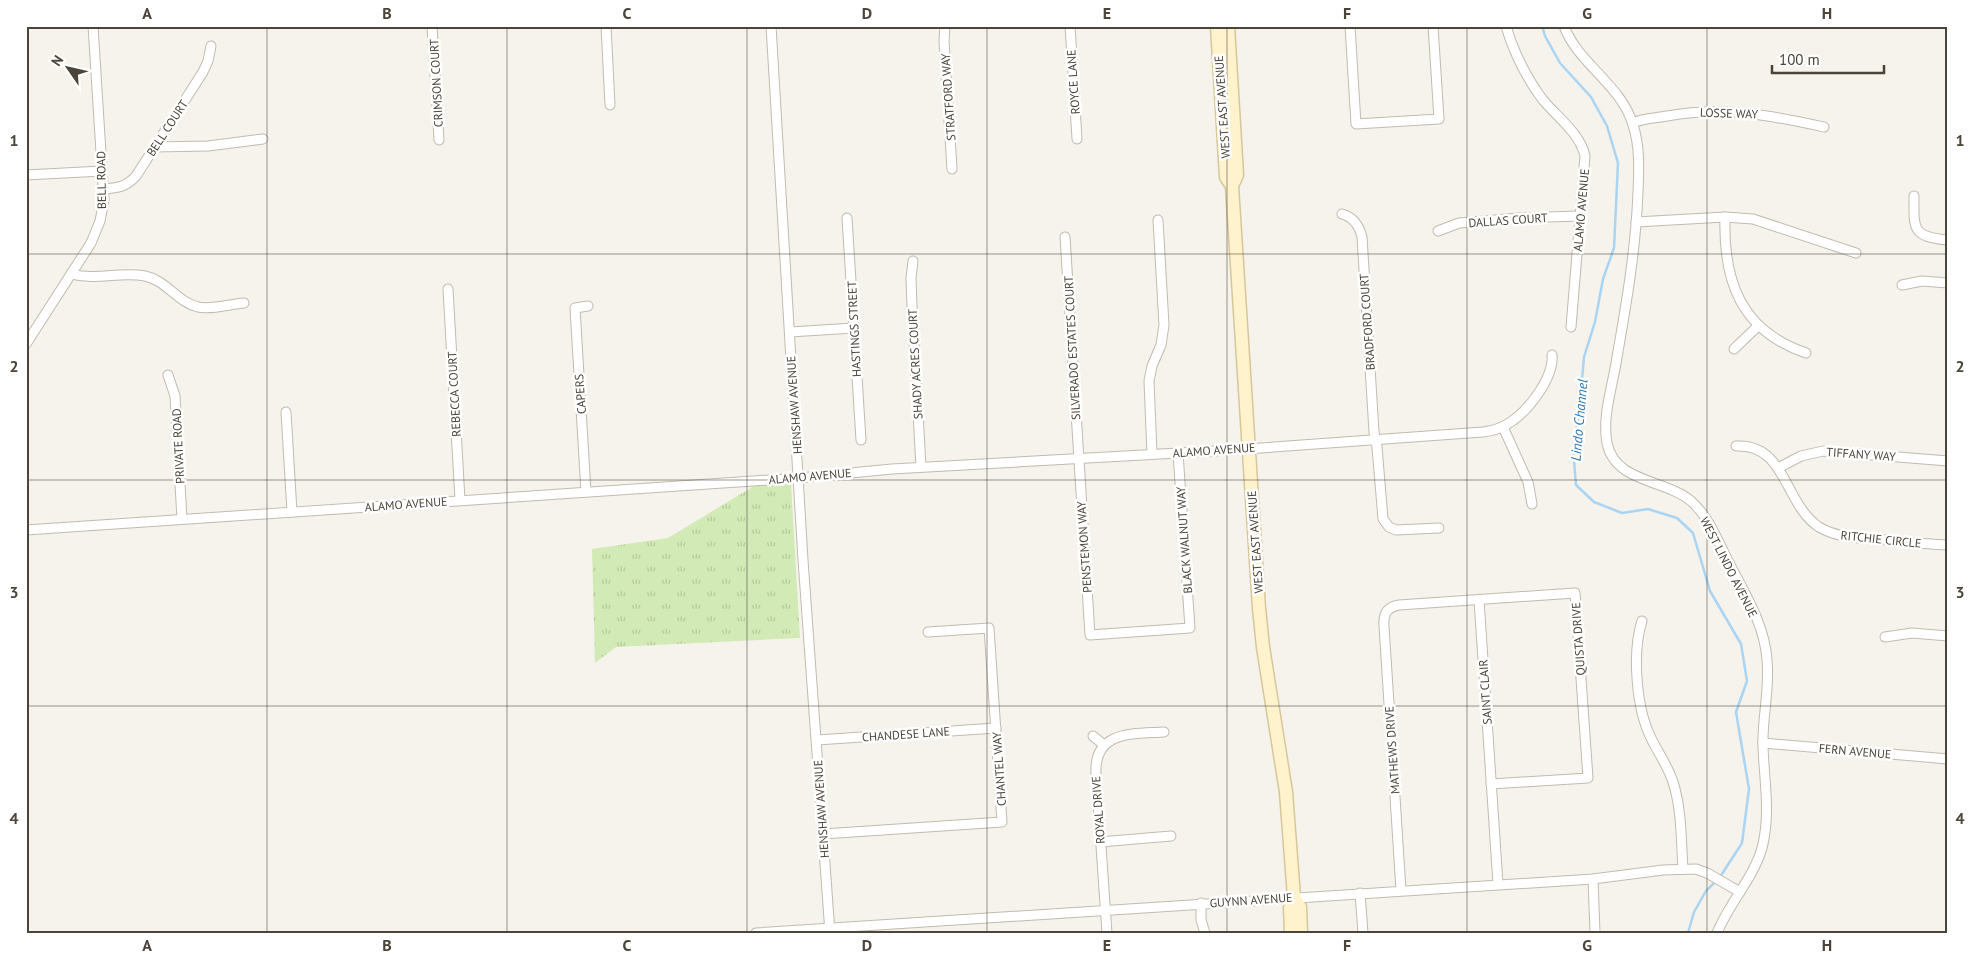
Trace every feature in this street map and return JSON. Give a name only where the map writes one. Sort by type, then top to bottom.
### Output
[{"type":"main road","name":"WEST EAST AVENUE","points":[[1217,26],[1226,177],[1232,186]]},
{"type":"main road","name":"WEST EAST AVENUE","points":[[1228,26],[1237,175],[1232,186],[1248,448],[1261,628],[1286,792],[1294,897],[1290,908],[1292,933]]},
{"type":"main road","name":"WEST EAST AVENUE","points":[[1294,897],[1300,907],[1302,933]]},
{"type":"street","name":"BELL ROAD","points":[[26,344],[91,243],[103,208],[93,26]]},
{"type":"street","name":"CRIMSON COURT","points":[[432,26],[439,140]]},
{"type":"street","points":[[606,26],[610,105]]},
{"type":"street","name":"HENSHAW AVENUE","points":[[771,26],[830,931]]},
{"type":"street","name":"STRATFORD WAY","points":[[945,26],[944,41],[952,169]]},
{"type":"street","name":"ROYCE LANE","points":[[1070,26],[1077,139]]},
{"type":"street","points":[[1350,26],[1356,124],[1439,119],[1433,26]]},
{"type":"street","name":"ALAMO AVENUE","points":[[1506,26],[1512,43],[1537,92],[1553,113],[1578,139],[1584,151],[1586,166],[1579,216],[1571,327]]},
{"type":"street","name":"WEST LINDO AVENUE","points":[[1564,26],[1578,50],[1611,86],[1633,123],[1638,163],[1636,222],[1623,324],[1607,415],[1606,435],[1608,446],[1613,458],[1626,471],[1670,488],[1691,502],[1705,518],[1756,618],[1766,650],[1768,666],[1763,743],[1767,799],[1764,834],[1758,858],[1717,933]]},
{"type":"street","name":"BELL COURT","points":[[103,189],[117,188],[129,183],[136,176],[204,72],[212,46]]},
{"type":"street","name":"LOSSE WAY","points":[[1633,123],[1689,113],[1722,111],[1765,115],[1824,127]]},
{"type":"street","points":[[154,147],[208,146],[263,140]]},
{"type":"street","points":[[26,175],[102,171]]},
{"type":"street","points":[[1914,196],[1914,223],[1916,229],[1926,236],[1948,240]]},
{"type":"street","name":"BRADFORD COURT","points":[[1342,214],[1356,222],[1362,236],[1376,439],[1384,522],[1389,527],[1400,530],[1438,528]]},
{"type":"street","name":"DALLAS COURT","points":[[1438,231],[1459,223],[1579,216]]},
{"type":"street","points":[[1636,222],[1724,217],[1762,221],[1856,253]]},
{"type":"street","points":[[1724,217],[1724,249],[1729,272],[1742,306],[1758,326],[1778,342],[1806,353]]},
{"type":"street","name":"HASTINGS STREET","points":[[847,218],[861,440]]},
{"type":"street","points":[[1152,454],[1149,381],[1152,366],[1161,345],[1164,325],[1158,220]]},
{"type":"street","name":"SILVERADO ESTATES COURT","points":[[1065,237],[1078,459]]},
{"type":"street","name":"SHADY ACRES COURT","points":[[913,261],[911,278],[912,306],[921,467]]},
{"type":"street","points":[[72,274],[88,278],[131,275],[148,277],[162,284],[187,303],[201,307],[244,302]]},
{"type":"street","points":[[1902,285],[1922,281],[1948,283]]},
{"type":"street","name":"REBECCA COURT","points":[[448,288],[460,500]]},
{"type":"street","name":"CAPERS","points":[[586,492],[575,308],[588,306]]},
{"type":"street","points":[[1734,349],[1758,326]]},
{"type":"street","points":[[790,332],[854,328]]},
{"type":"street","name":"ALAMO AVENUE","points":[[26,530],[799,478],[921,467],[1178,453],[1483,432],[1504,427],[1523,412],[1536,396],[1550,370],[1552,355]]},
{"type":"street","name":"PRIVATE ROAD","points":[[168,375],[176,396],[182,519]]},
{"type":"street","points":[[286,412],[292,512]]},
{"type":"street","points":[[1504,427],[1528,482],[1532,504]]},
{"type":"street","name":"RITCHIE CIRCLE","points":[[1736,446],[1750,446],[1761,450],[1771,458],[1800,510],[1812,522],[1825,530],[1839,535],[1858,538],[1948,545]]},
{"type":"street","name":"TIFFANY WAY","points":[[1778,468],[1808,453],[1822,451],[1948,460]]},
{"type":"street","name":"BLACK WALNUT WAY","points":[[1090,635],[1190,628],[1178,453]]},
{"type":"street","name":"PENSTEMON WAY","points":[[1078,459],[1090,635]]},
{"type":"street","name":"QUISTA DRIVE","points":[[1386,611],[1399,605],[1575,593],[1588,778],[1491,784]]},
{"type":"street","name":"SAINT CLAIR","points":[[1479,600],[1498,884]]},
{"type":"street","name":"MATHEWS DRIVE","points":[[1386,611],[1384,626],[1401,890]]},
{"type":"street","points":[[1642,621],[1636,647],[1641,710],[1647,728],[1666,763],[1674,786],[1678,802],[1683,869]]},
{"type":"street","name":"CHANTEL WAY","points":[[823,834],[1002,822],[989,628],[928,632]]},
{"type":"street","points":[[1885,637],[1906,633],[1948,636]]},
{"type":"street","name":"CHANDESE LANE","points":[[817,740],[996,728]]},
{"type":"street","points":[[1093,736],[1104,745],[1120,736],[1164,732]]},
{"type":"street","name":"FERN AVENUE","points":[[1763,743],[1948,759]]},
{"type":"street","name":"ROYAL DRIVE","points":[[1104,745],[1099,753],[1096,766],[1107,933]]},
{"type":"street","points":[[1100,842],[1172,836]]},
{"type":"street","name":"GUYNN AVENUE","points":[[756,933],[830,931],[1360,892],[1593,879],[1683,869],[1696,869],[1707,873],[1740,892]]},
{"type":"street","points":[[1593,879],[1596,933]]},
{"type":"street","points":[[1360,892],[1363,933]]},
{"type":"street","points":[[1201,903],[1205,933]]},
{"type":"green space","points":[[791,484],[800,638],[616,647],[595,663],[592,549],[668,538],[754,486]]},
{"type":"waterway","name":"Lindo Channel","points":[[1542,26],[1545,36],[1560,63],[1591,97],[1607,126],[1618,163],[1614,248],[1603,279],[1595,322],[1584,357],[1579,414],[1573,449],[1576,485],[1594,502],[1622,513],[1648,509],[1677,518],[1693,533],[1710,591],[1741,644],[1747,681],[1736,712],[1749,789],[1742,843],[1720,877],[1706,891],[1694,912],[1688,933]]}]
